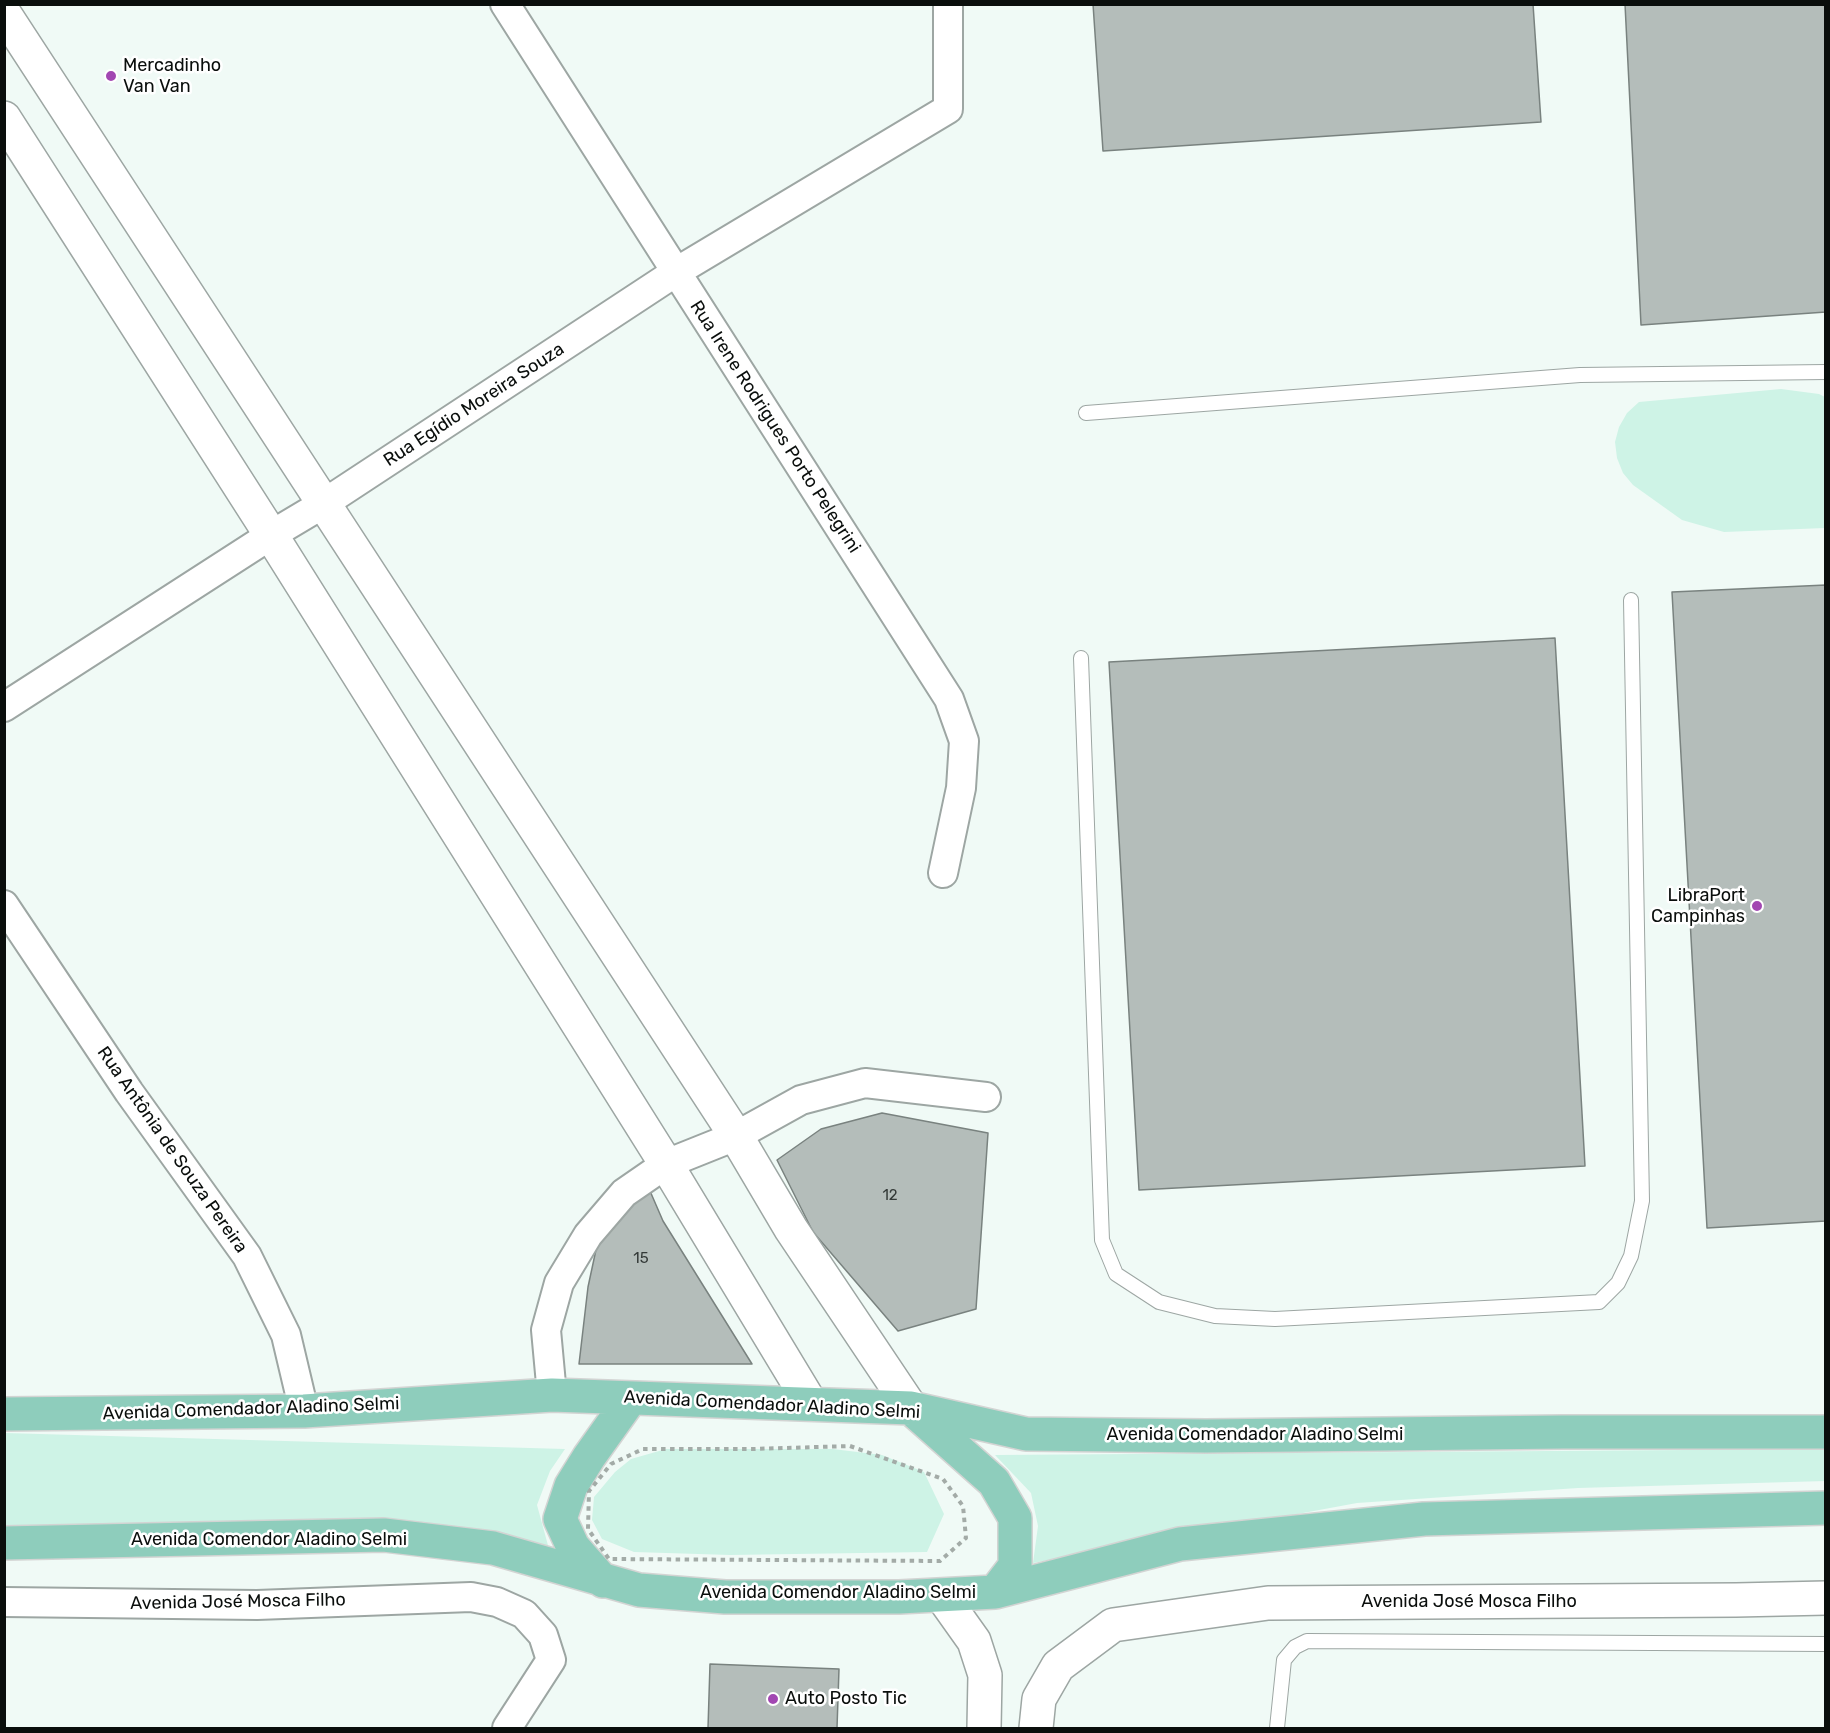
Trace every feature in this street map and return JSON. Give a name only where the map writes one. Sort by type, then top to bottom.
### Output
[{"type":"main road","points":[[4,13],[736,1136],[791,1229],[911,1408],[994,1482],[1014,1518],[1015,1566],[995,1592]]},
{"type":"main road","points":[[4,118],[271,535],[666,1164],[811,1404]]},
{"type":"main road","name":"Avenida Comendador Aladino Selmi","points":[[4,1414],[304,1411],[552,1395],[911,1408],[1026,1434],[1218,1436],[1826,1432]]},
{"type":"main road","points":[[603,1581],[573,1547],[561,1519],[571,1486],[631,1398]]},
{"type":"main road","name":"Avenida Comendor Aladino Selmi","points":[[4,1543],[384,1535],[493,1548],[639,1590],[725,1597],[942,1596],[995,1592],[1180,1544],[1412,1520],[1826,1508]]},
{"type":"main road","points":[[942,1596],[974,1641],[985,1675],[984,1728]]},
{"type":"main road","name":"Avenida José Mosca Filho","points":[[1035,1728],[1039,1699],[1058,1666],[1113,1625],[1268,1603],[1826,1598]]},
{"type":"street","name":"Rua Irene Rodrigues Porto Pelegrini","points":[[505,4],[949,699],[964,741],[961,788],[943,873]]},
{"type":"street","name":"Rua Egídio Moreira Souza","points":[[4,707],[323,504],[676,272],[948,109],[948,4]]},
{"type":"street","name":"Rua Antônia de Souza Pereira","points":[[4,905],[129,1092],[248,1256],[286,1335],[304,1411]]},
{"type":"street","points":[[552,1395],[546,1330],[559,1283],[588,1235],[624,1193],[666,1164],[736,1136],[801,1100],[865,1083],[986,1097]]},
{"type":"street","name":"Avenida José Mosca Filho","points":[[4,1602],[257,1605],[471,1597],[497,1602],[524,1614],[543,1635],[551,1660],[507,1728]]},
{"type":"lane","points":[[1086,413],[1580,375],[1826,372]]},
{"type":"lane","points":[[1081,658],[1102,1240],[1116,1274],[1159,1302],[1215,1316],[1275,1319],[1599,1302],[1618,1283],[1631,1256],[1642,1201],[1631,600]]},
{"type":"lane","points":[[1277,1728],[1284,1660],[1296,1647],[1307,1641],[1826,1644]]},
{"type":"path","points":[[850,1446],[943,1479],[963,1506],[966,1538],[940,1561],[609,1559],[588,1528],[589,1491],[611,1464],[644,1449],[698,1449],[850,1446]]},
{"type":"green space","points":[[1781,389],[1819,394],[1825,397],[1825,528],[1724,532],[1682,520],[1633,485],[1623,473],[1617,458],[1615,442],[1619,427],[1627,413],[1639,402]]},
{"type":"green space","points":[[5,1433],[565,1449],[550,1471],[537,1505],[549,1549],[509,1542],[441,1525],[5,1529]]},
{"type":"green space","points":[[666,1449],[833,1449],[882,1455],[924,1472],[944,1514],[927,1552],[730,1555],[634,1552],[602,1539],[592,1520],[594,1497],[615,1472],[631,1459]]},
{"type":"green space","points":[[1825,1449],[1826,1481],[1578,1488],[1357,1503],[1033,1563],[1038,1526],[1031,1493],[995,1455]]},
{"type":"building","points":[[1093,4],[1533,4],[1541,122],[1103,151]]},
{"type":"building","points":[[1625,4],[1826,4],[1826,312],[1641,325]]},
{"type":"building","name":"LibraPort Campinhas","points":[[1826,585],[1826,1221],[1707,1228],[1672,592]]},
{"type":"building","points":[[1555,638],[1585,1166],[1139,1190],[1109,662]]},
{"type":"building","points":[[882,1113],[988,1133],[976,1309],[898,1331],[813,1232],[777,1160],[821,1129]]},
{"type":"building","points":[[650,1191],[663,1221],[752,1364],[579,1364],[588,1287],[600,1231],[626,1205]]},
{"type":"building","name":"Auto Posto Tic","points":[[710,1664],[839,1669],[837,1728],[708,1728]]},
{"type":"place","name":"Mercadinho Van Van","points":[[111,76]]},
{"type":"place","name":"LibraPort Campinhas","points":[[1757,906]]},
{"type":"place","name":"Auto Posto Tic","points":[[773,1699]]}]
